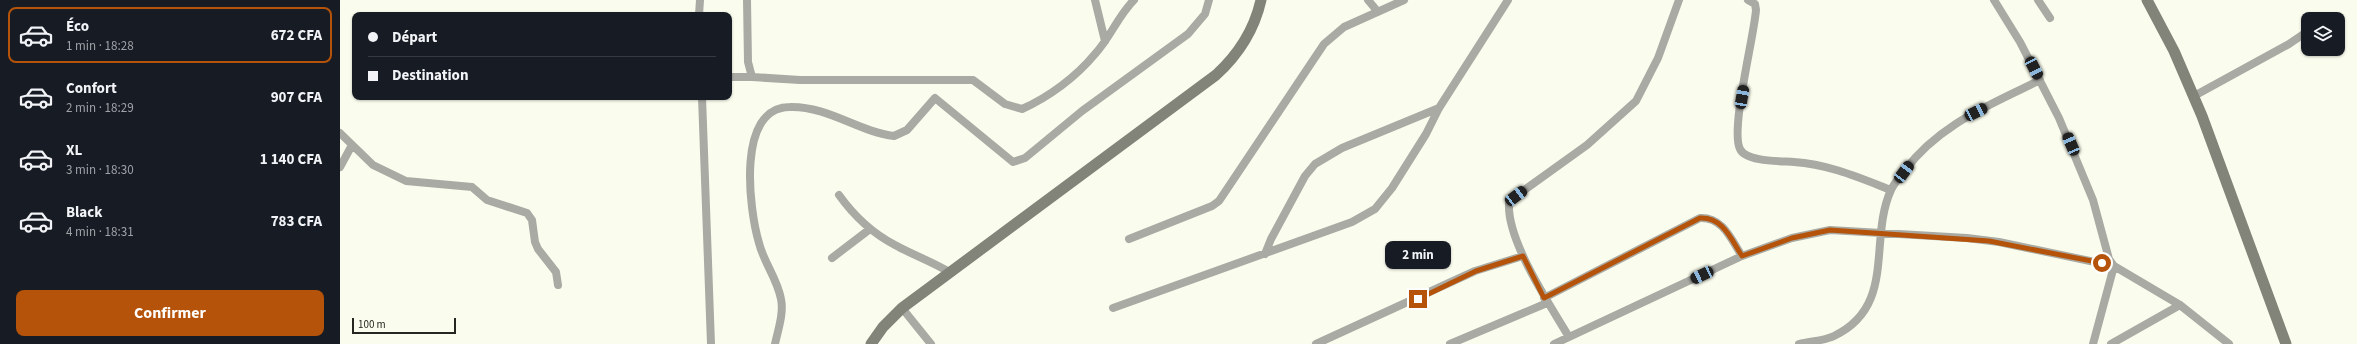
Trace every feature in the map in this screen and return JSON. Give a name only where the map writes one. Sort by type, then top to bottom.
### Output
[{"type":"street","points":[[699,12],[700,0]]},
{"type":"street","points":[[747,0],[748,62],[752,77]]},
{"type":"street","points":[[1095,0],[1105,41]]},
{"type":"street","points":[[732,77],[800,80],[973,80],[1005,104],[1022,109],[1047,97],[1085,65],[1105,41],[1134,0]]},
{"type":"street","points":[[775,344],[781,301],[775,278],[758,242],[754,220],[751,168],[752,141],[756,130],[769,112],[780,108],[806,108],[894,136],[907,130],[935,98],[1013,162],[1025,158],[1082,111],[1188,34],[1205,14],[1209,0]]},
{"type":"street","points":[[871,344],[883,327],[902,308],[1216,75],[1236,56],[1250,34],[1261,0]]},
{"type":"street","points":[[1368,0],[1378,12]]},
{"type":"street","points":[[1129,239],[1206,208],[1219,201],[1324,44],[1344,27],[1404,0]]},
{"type":"street","points":[[1113,308],[1352,222],[1375,209],[1382,202],[1404,170],[1439,108],[1508,0]]},
{"type":"street","points":[[1569,337],[1546,301],[1523,256],[1508,209],[1511,200],[1587,145],[1636,101],[1658,58],[1677,0]]},
{"type":"street","points":[[1748,0],[1754,4],[1756,10],[1739,112],[1737,141],[1740,150],[1747,156],[1758,159],[1804,163],[1827,168],[1891,190]]},
{"type":"street","points":[[2038,0],[2050,18]]},
{"type":"street","points":[[2147,0],[2174,51],[2194,96],[2286,344]]},
{"type":"street","points":[[1997,1],[2040,80],[2076,158],[2093,200],[2109,258],[2114,266],[2093,344]]},
{"type":"street","points":[[2194,96],[2289,44],[2301,36]]},
{"type":"street","points":[[1799,344],[1834,336],[1858,320],[1871,302],[1877,280],[1881,232],[1891,190],[1927,144],[1951,125],[2040,80]]},
{"type":"street","points":[[702,100],[711,344]]},
{"type":"street","points":[[1265,254],[1271,239],[1305,176],[1315,164],[1342,148],[1439,108]]},
{"type":"street","points":[[340,133],[372,165],[406,181],[472,187],[487,200],[527,213],[532,220],[535,242],[538,249],[556,272],[558,286]]},
{"type":"street","points":[[340,167],[352,145]]},
{"type":"street","points":[[839,195],[852,212],[870,229],[894,245],[951,273]]},
{"type":"street","points":[[1450,344],[1546,301],[1700,218],[1709,218],[1719,222],[1742,256]]},
{"type":"street","points":[[832,258],[870,229]]},
{"type":"street","points":[[1554,344],[1742,256],[1809,233],[1830,230],[1881,232],[1999,242],[2114,266],[2180,305],[2229,344]]},
{"type":"street","points":[[1316,344],[1476,271],[1523,256]]},
{"type":"street","points":[[2111,344],[2180,305]]},
{"type":"street","points":[[902,308],[931,344]]},
{"type":"route","points":[[1418,299],[1476,271],[1523,256],[1544,298],[1700,218],[1709,218],[1719,222],[1742,256],[1792,238],[1809,233],[1830,230],[1967,238],[1999,242],[2102,263]]}]
